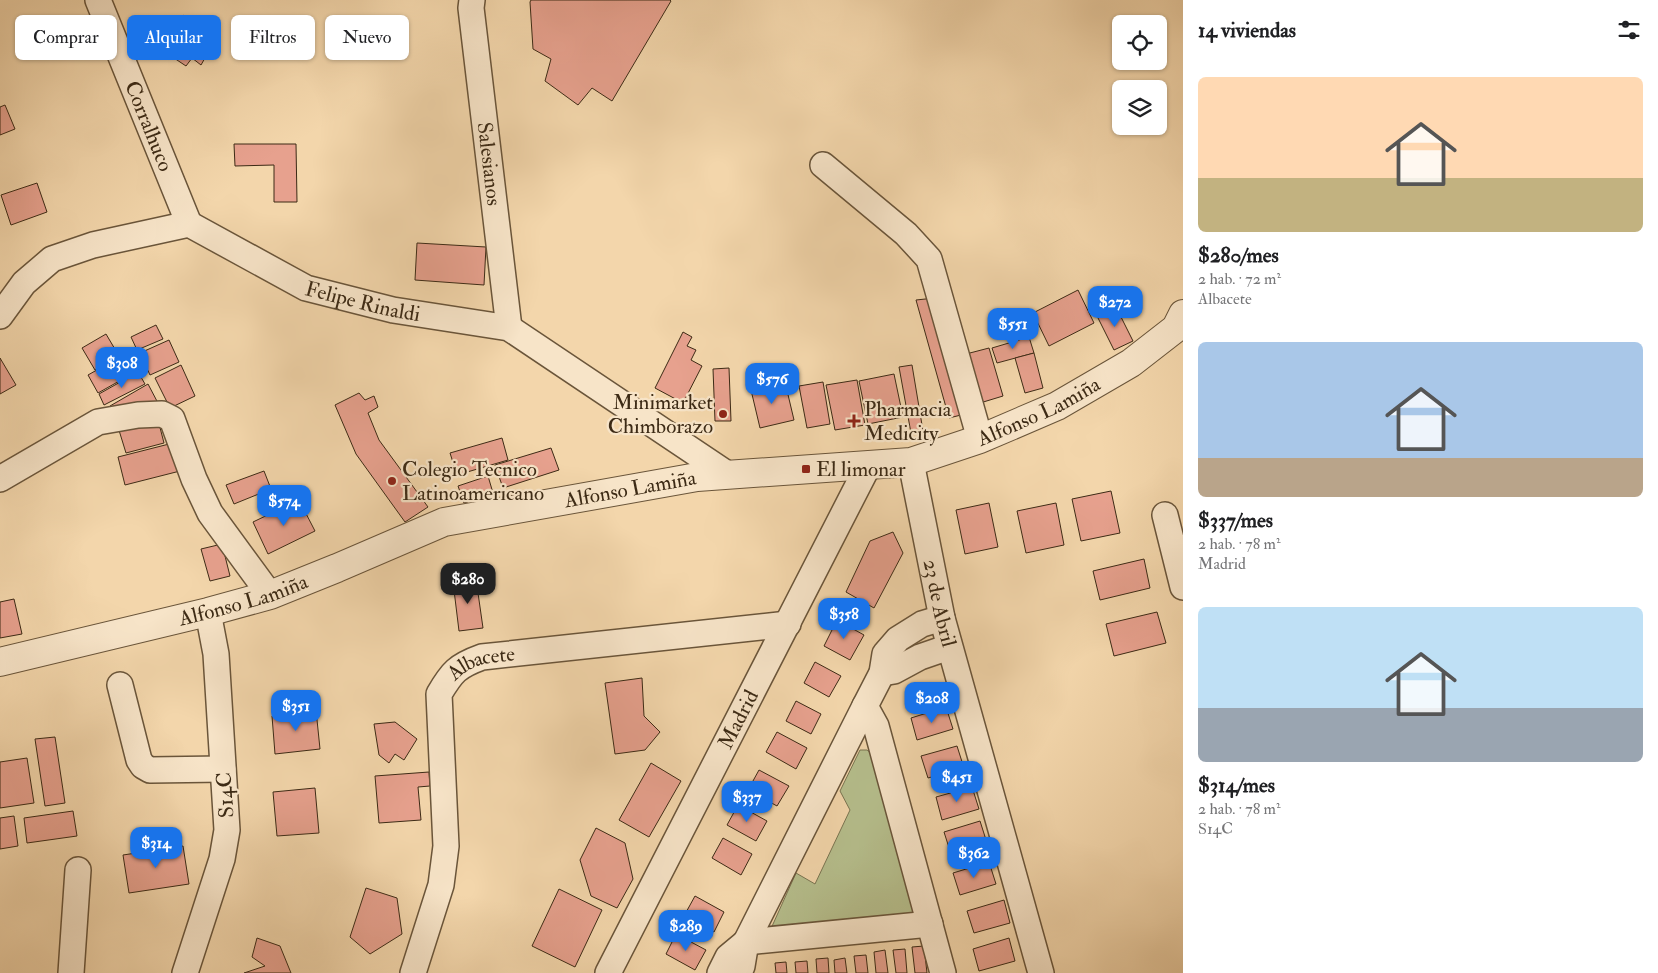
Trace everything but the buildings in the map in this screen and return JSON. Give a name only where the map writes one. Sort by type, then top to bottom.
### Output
[{"type":"street","name":"Corralhuco","points":[[98,0],[189,224]]},
{"type":"street","name":"Salesianos","points":[[472,0],[471,8],[509,328]]},
{"type":"street","points":[[823,165],[906,234],[929,259],[980,439]]},
{"type":"street","points":[[5,301],[52,259],[93,244],[189,224]]},
{"type":"street","name":"Felipe Rinaldi","points":[[189,224],[306,288],[392,310],[509,328],[727,474]]},
{"type":"street","name":"Alfonso Lamiña","points":[[0,662],[208,612],[270,594],[337,568],[444,522],[697,477],[911,462],[980,439],[1057,406],[1131,363],[1176,328],[1183,314]]},
{"type":"street","points":[[0,479],[98,422],[138,415],[162,414],[172,419],[194,479],[210,513],[270,594]]},
{"type":"street","name":"23 de Abril","points":[[911,462],[949,647],[1040,973]]},
{"type":"street","name":"Madrid","points":[[608,973],[868,466]]},
{"type":"street","points":[[1165,515],[1183,587]]},
{"type":"street","name":"S14C","points":[[185,973],[226,844],[228,830],[216,654],[208,612]]},
{"type":"street","points":[[739,973],[746,942],[882,673],[885,654],[898,639],[922,624],[942,618]]},
{"type":"street","name":"Albacete","points":[[413,973],[441,885],[446,846],[439,694],[450,675],[465,663],[482,657],[788,624]]},
{"type":"street","points":[[882,673],[894,671],[920,656],[949,647]]},
{"type":"street","points":[[120,685],[138,760],[143,766],[150,770],[224,769]]},
{"type":"street","points":[[865,706],[876,726],[943,973]]},
{"type":"street","points":[[71,973],[78,870]]},
{"type":"street","points":[[720,973],[728,956],[746,942],[930,924]]},
{"type":"green space","points":[[860,750],[867,750],[876,757],[916,915],[769,933],[796,873],[815,884],[850,810],[840,791]]},
{"type":"place","name":"Minimarket Chimborazo","points":[[723,414]]},
{"type":"place","name":"Pharmacia Medicity","points":[[854,421]]},
{"type":"place","name":"El limonar","points":[[806,469]]},
{"type":"place","name":"Colegio Tecnico Latinoamericano","points":[[392,481]]}]
